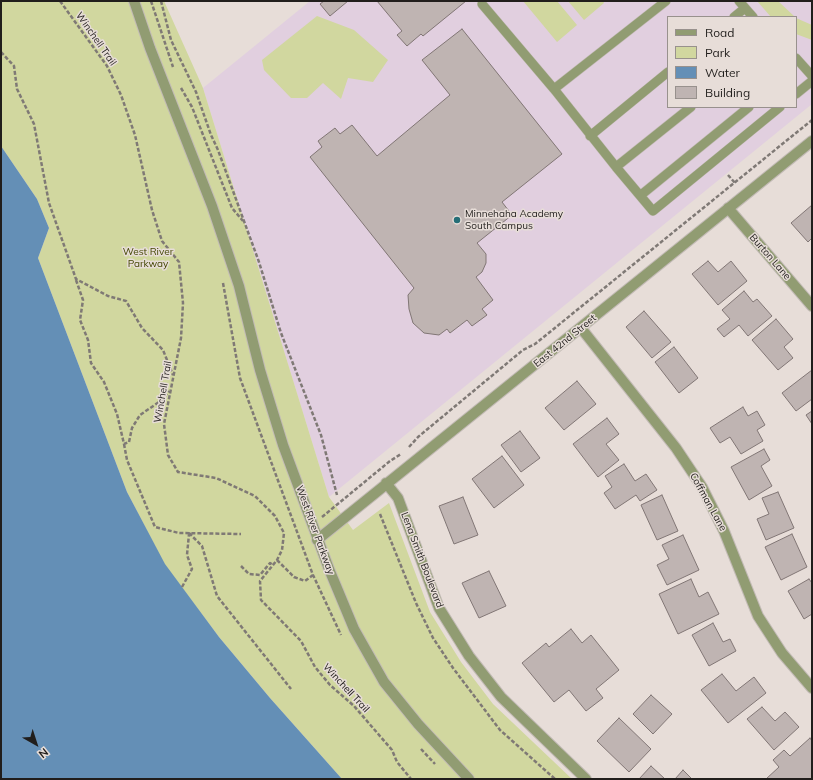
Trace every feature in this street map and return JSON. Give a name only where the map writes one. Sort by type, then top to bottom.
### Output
[{"type":"street","name":"West River Parkway","points":[[134,1],[150,48],[212,206],[239,286],[260,370],[281,438],[318,540],[354,629],[384,682],[418,724],[469,779]]},
{"type":"street","name":"East 42nd Street","points":[[318,540],[386,483],[812,142]]},
{"type":"street","name":"Burton Lane","points":[[728,208],[812,306]]},
{"type":"street","name":"Coffman Lane","points":[[581,328],[676,448],[702,487],[724,531],[758,616],[782,653],[812,688]]},
{"type":"street","name":"Lena Smith Boulevard","points":[[386,483],[398,498],[439,608],[469,656],[500,697],[586,779]]},
{"type":"lane","points":[[554,89],[666,1]]},
{"type":"lane","points":[[482,4],[554,89],[590,136],[653,211],[779,108]]},
{"type":"lane","points":[[735,16],[742,5],[752,16]]},
{"type":"lane","points":[[798,63],[812,76]]},
{"type":"lane","points":[[590,136],[667,73]]},
{"type":"lane","points":[[797,93],[812,81]]},
{"type":"lane","points":[[616,167],[690,108]]},
{"type":"lane","points":[[641,195],[747,108]]},
{"type":"path","name":"Winchell Trail","points":[[60,1],[107,66],[121,95],[135,135],[152,210],[162,241],[179,262],[183,303],[181,338],[164,424],[168,455],[178,472],[216,478],[255,496],[275,516],[284,533],[282,550],[277,560],[260,581],[261,600],[301,641],[316,667],[330,685],[354,706],[392,750],[396,762],[411,779]]},
{"type":"path","points":[[151,1],[174,68]]},
{"type":"path","points":[[161,1],[171,40],[196,92],[245,224],[281,333],[321,435],[337,495]]},
{"type":"path","points":[[1,52],[14,66],[17,89],[34,124],[49,204],[82,300],[80,320],[88,340],[91,363],[104,382],[112,401],[117,414],[127,460],[155,527],[179,533],[241,534]]},
{"type":"path","points":[[178,83],[192,107],[232,208],[245,224]]},
{"type":"path","points":[[299,535],[390,461],[407,450],[418,437],[523,350],[534,344],[812,120]]},
{"type":"path","points":[[728,175],[737,187]]},
{"type":"path","points":[[76,279],[108,296],[126,301],[142,328],[162,350],[173,376]]},
{"type":"path","points":[[124,444],[129,442],[132,428],[140,415],[162,400],[170,390]]},
{"type":"path","points":[[182,587],[192,568],[187,555],[189,533]]},
{"type":"path","points":[[189,533],[202,546],[217,596],[291,689]]},
{"type":"path","points":[[277,560],[294,577],[305,581],[314,575]]},
{"type":"path","points":[[241,566],[249,574],[260,575],[270,563],[273,565]]},
{"type":"shaded area","name":"Minnehaha Academy South Campus","points":[[310,1],[812,1],[812,104],[329,497],[203,88]]},
{"type":"green space","name":"West River Parkway","points":[[1,1],[164,1],[203,88],[329,497],[353,530],[389,503],[430,612],[461,662],[493,704],[572,779],[342,779],[270,698],[219,637],[165,565],[127,492],[38,258],[49,228],[37,199],[1,146]]},
{"type":"green space","points":[[523,1],[557,1],[577,25],[557,42]]},
{"type":"green space","points":[[568,1],[603,1],[604,3],[584,20]]},
{"type":"green space","points":[[757,1],[778,1],[794,16],[770,16]]},
{"type":"green space","points":[[317,16],[354,30],[388,60],[373,82],[348,78],[341,99],[323,83],[307,98],[291,98],[264,70],[262,60]]},
{"type":"green space","points":[[797,18],[812,25],[812,40],[797,34]]},
{"type":"water","points":[[1,146],[37,199],[49,228],[38,258],[127,492],[165,564],[219,637],[270,698],[342,779],[1,779]]},
{"type":"building","points":[[324,1],[348,1],[330,16],[320,4]]},
{"type":"building","points":[[377,1],[466,1],[423,36],[421,34],[407,46],[397,35],[402,31]]},
{"type":"building","points":[[462,29],[562,154],[502,202],[512,215],[477,243],[486,254],[486,263],[482,272],[476,277],[493,300],[482,309],[487,315],[472,326],[467,320],[450,333],[447,329],[439,335],[424,333],[413,323],[409,309],[408,295],[414,288],[310,157],[322,147],[318,141],[335,128],[340,134],[352,125],[377,156],[450,95],[422,60]]},
{"type":"building","points":[[812,205],[812,238],[808,242],[791,223]]},
{"type":"building","points":[[708,261],[718,272],[731,261],[747,281],[718,305],[692,274]]},
{"type":"building","points":[[744,291],[753,302],[757,299],[772,316],[748,336],[739,325],[724,337],[717,329],[730,319],[722,310]]},
{"type":"building","points":[[644,311],[671,342],[652,358],[626,327]]},
{"type":"building","points":[[776,319],[793,339],[784,347],[793,358],[778,370],[752,340]]},
{"type":"building","points":[[674,347],[698,378],[679,393],[655,362]]},
{"type":"building","points":[[812,370],[812,399],[796,411],[782,393]]},
{"type":"building","points":[[577,381],[596,404],[564,430],[545,408]]},
{"type":"building","points":[[743,407],[748,416],[757,411],[765,425],[757,430],[763,441],[741,454],[730,437],[720,443],[710,428]]},
{"type":"building","points":[[812,411],[812,424],[806,415]]},
{"type":"building","points":[[607,418],[619,434],[606,444],[619,460],[598,477],[573,444]]},
{"type":"building","points":[[520,431],[540,458],[521,472],[501,445]]},
{"type":"building","points":[[764,449],[770,460],[761,466],[772,486],[749,500],[731,467]]},
{"type":"building","points":[[502,456],[524,485],[494,508],[472,479]]},
{"type":"building","points":[[624,464],[635,481],[646,474],[657,490],[640,501],[636,495],[615,509],[604,493],[612,487],[605,476]]},
{"type":"building","points":[[778,492],[794,528],[766,540],[757,519],[769,514],[762,498]]},
{"type":"building","points":[[662,495],[678,531],[657,540],[641,505]]},
{"type":"building","points":[[463,497],[478,535],[454,544],[439,506]]},
{"type":"building","points":[[792,534],[807,567],[781,580],[765,547]]},
{"type":"building","points":[[683,535],[699,570],[667,585],[657,565],[669,559],[662,545]]},
{"type":"building","points":[[489,571],[506,606],[479,618],[462,583]]},
{"type":"building","points":[[691,579],[699,597],[708,592],[719,614],[678,634],[659,594]]},
{"type":"building","points":[[809,579],[812,583],[812,614],[804,619],[788,591]]},
{"type":"building","points":[[713,623],[723,642],[730,639],[736,651],[709,666],[692,635]]},
{"type":"building","points":[[571,629],[582,643],[591,635],[619,670],[596,689],[603,698],[586,711],[569,690],[554,702],[522,663],[546,643],[549,647]]},
{"type":"building","points":[[722,674],[736,691],[754,677],[766,693],[728,723],[701,690]]},
{"type":"building","points":[[651,695],[672,714],[653,734],[633,714]]},
{"type":"building","points":[[762,707],[775,721],[785,712],[799,727],[774,750],[747,719]]},
{"type":"building","points":[[619,718],[651,749],[629,772],[597,741]]},
{"type":"building","points":[[810,738],[812,741],[812,779],[766,779],[779,767],[773,760],[784,750],[790,756]]},
{"type":"building","points":[[651,766],[665,779],[639,779]]},
{"type":"building","points":[[683,770],[692,779],[675,779]]},
{"type":"place","name":"Minnehaha Academy South Campus","points":[[457,220]]}]
